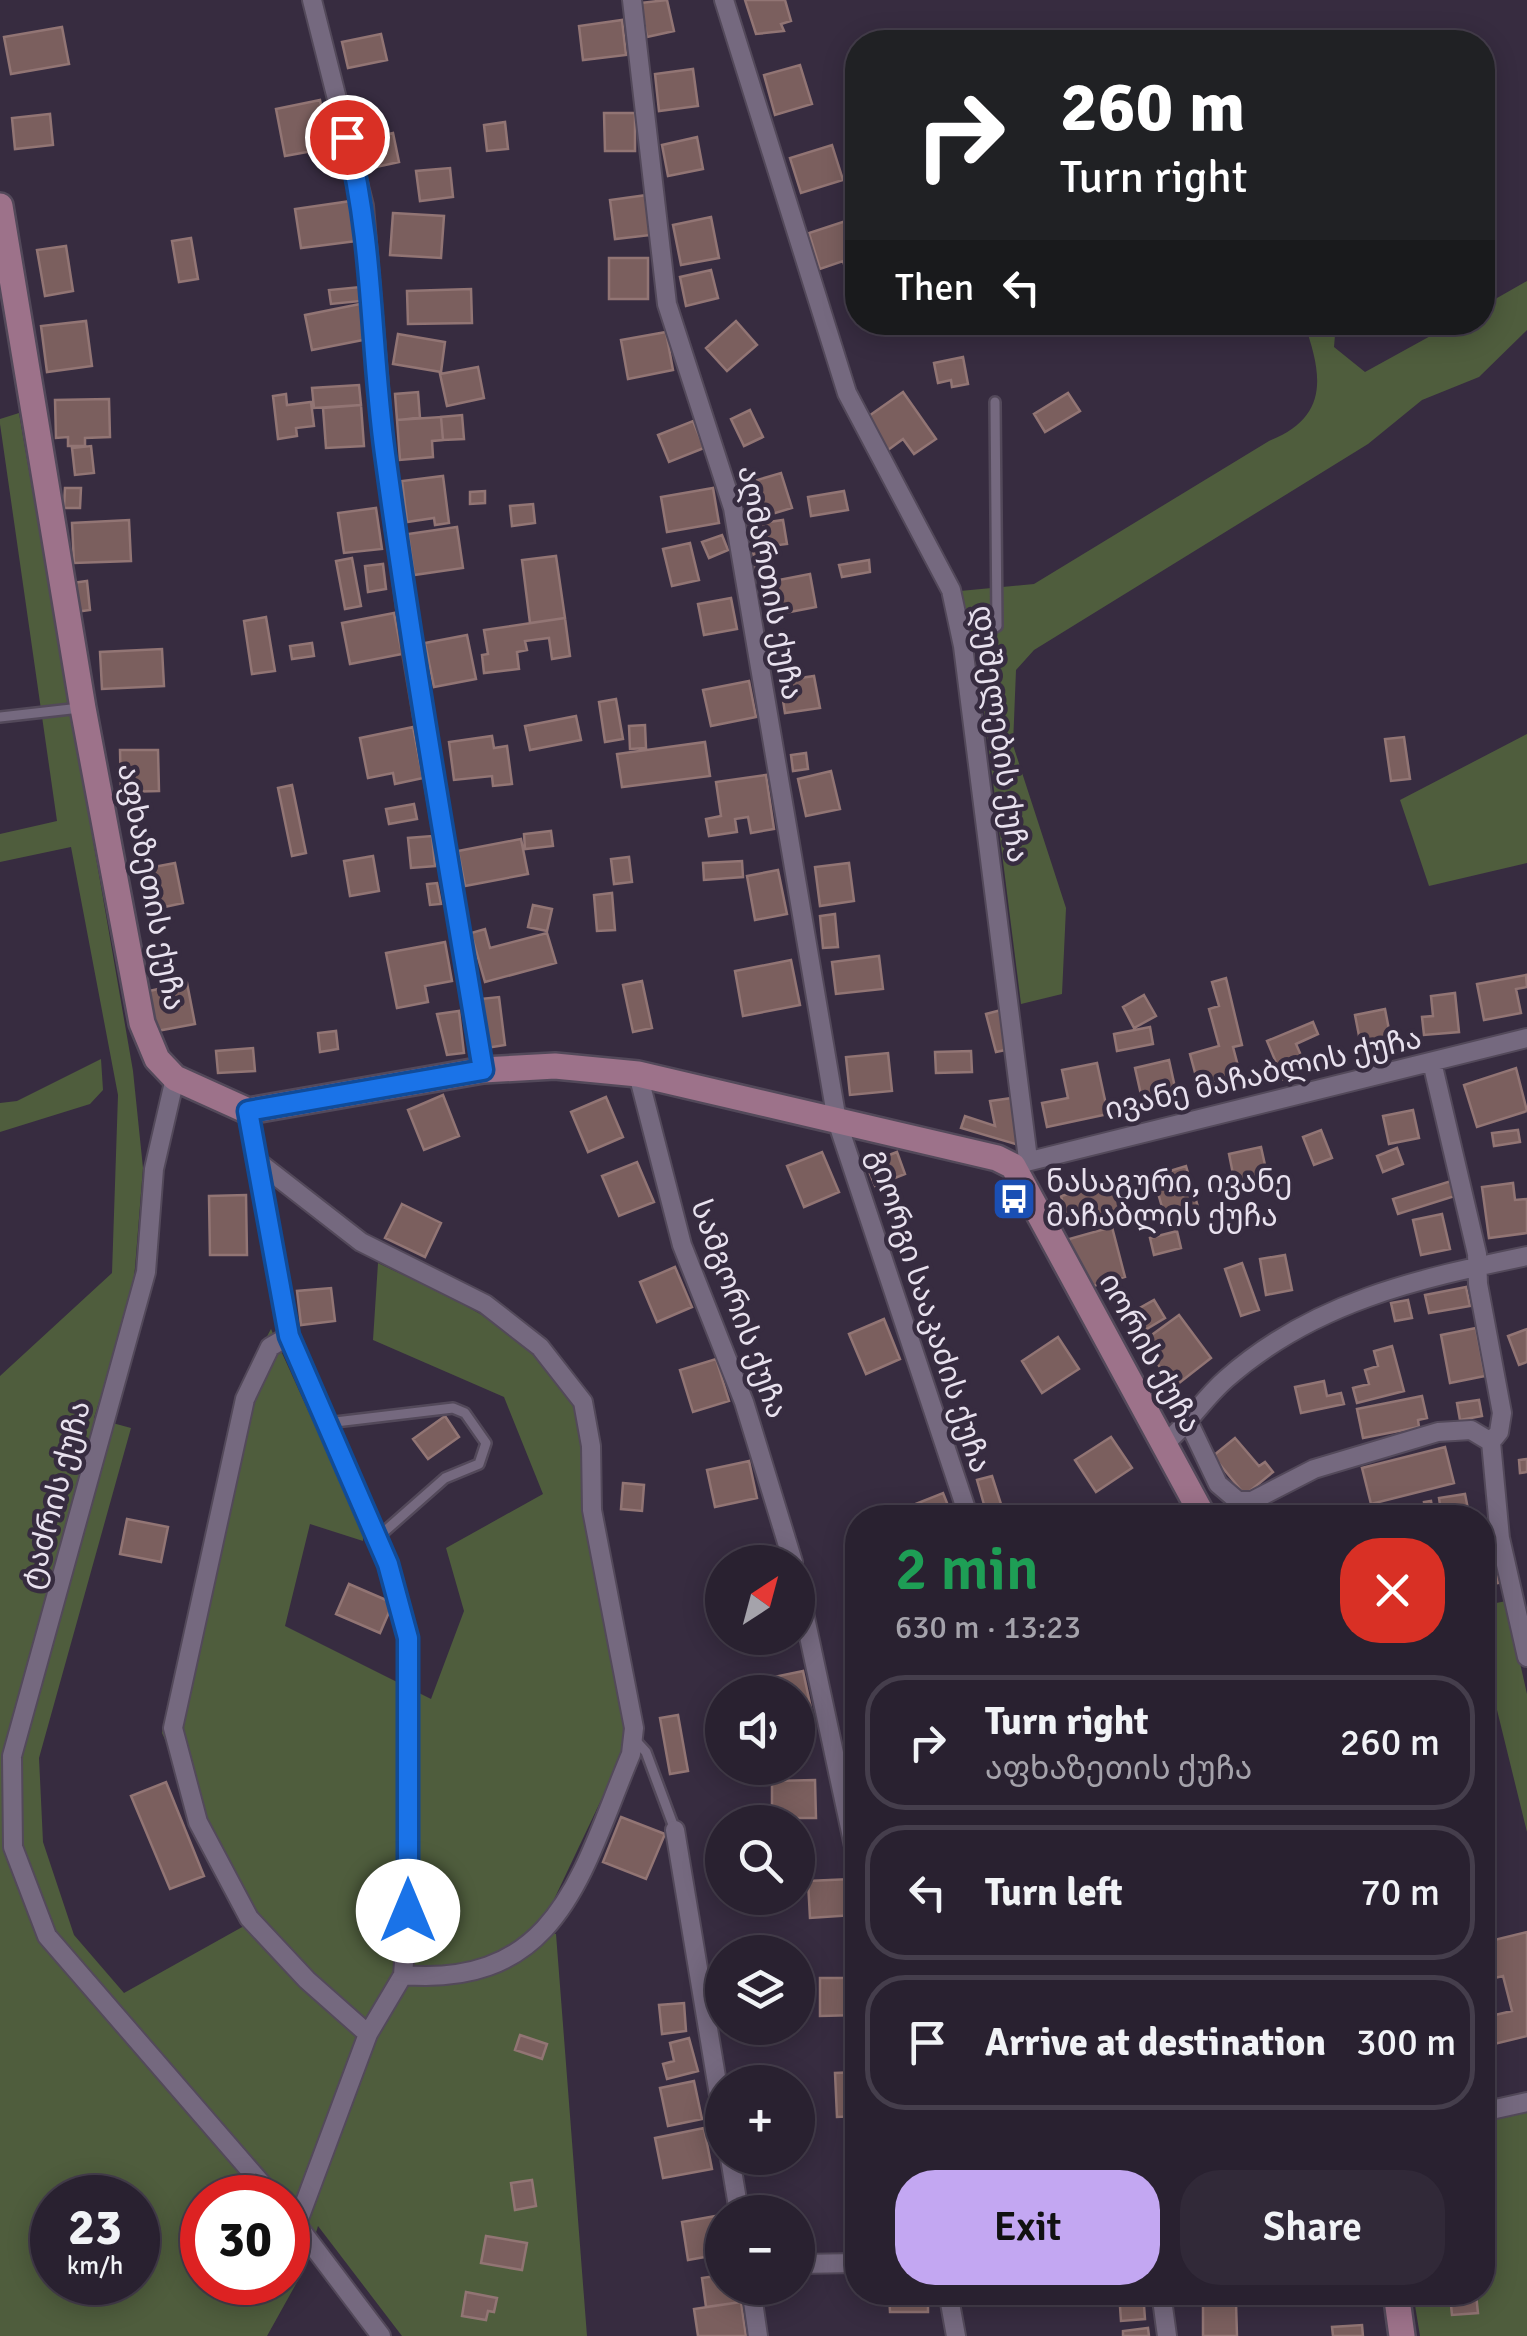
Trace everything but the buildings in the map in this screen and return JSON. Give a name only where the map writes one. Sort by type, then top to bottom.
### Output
[{"type":"street","points":[[312,0],[364,206],[384,446],[412,654],[483,1070]]},
{"type":"street","name":"აღმართის ქუჩა","points":[[632,0],[667,304],[733,508],[837,1122]]},
{"type":"street","name":"დუშელების ქუჩა","points":[[724,0],[847,393],[951,590],[963,646],[1020,1162]]},
{"type":"street","name":"აფხაზეთის ქუჩა","points":[[0,206],[83,708],[142,1023],[158,1059],[174,1078]]},
{"type":"street","name":"ივანე მაჩაბლის ქუჩა","points":[[1020,1162],[1527,1038]]},
{"type":"street","points":[[1432,1062],[1478,1266],[1502,1413],[1500,1432],[1491,1442],[1500,1538],[1527,1657]]},
{"type":"street","points":[[174,1078],[248,1111],[483,1070],[554,1066],[638,1074],[1020,1162]]},
{"type":"street","name":"სამგორის ქუჩა","points":[[638,1074],[682,1245],[744,1402],[787,1545]]},
{"type":"street","name":"ტაძრის ქუჩა","points":[[174,1078],[154,1169],[146,1272],[12,1756],[12,1848],[47,1936],[254,2175]]},
{"type":"street","points":[[248,1111],[289,1336],[377,1538],[408,1638],[408,1911],[403,1975],[368,2034],[310,2175]]},
{"type":"street","name":"გიორგი სააკაძის ქუჩა","points":[[837,1122],[965,1505]]},
{"type":"street","points":[[257,1161],[361,1242],[485,1304],[540,1347],[583,1402],[591,1446],[592,1510],[634,1739],[569,1900],[552,1925],[520,1952],[466,1972],[431,1977],[403,1975]]},
{"type":"street","name":"იორის ქუჩა","points":[[1020,1162],[1197,1505]]},
{"type":"street","points":[[1163,1445],[1189,1423],[1227,1378],[1311,1320],[1394,1286],[1527,1256]]},
{"type":"street","points":[[289,1336],[270,1347],[245,1399],[173,1728],[198,1822],[250,1918],[307,1980],[368,2034]]},
{"type":"street","points":[[1189,1423],[1218,1484],[1238,1501],[1252,1501],[1314,1468],[1438,1432],[1471,1430],[1491,1442]]},
{"type":"street","points":[[813,1655],[845,1804]]},
{"type":"street","points":[[675,1830],[714,2065]]},
{"type":"street","points":[[1495,2109],[1527,2102]]},
{"type":"street","points":[[310,2242],[381,2336]]},
{"type":"street","points":[[815,2264],[845,2263]]},
{"type":"street","points":[[753,2305],[758,2336]]},
{"type":"street","points":[[950,2305],[956,2336]]},
{"type":"street","points":[[1163,2305],[1167,2336]]},
{"type":"street","points":[[1398,2305],[1402,2336]]},
{"type":"lane","points":[[963,646],[996,626],[996,402]]},
{"type":"lane","points":[[0,717],[83,708]]},
{"type":"lane","points":[[327,1424],[453,1408],[465,1413],[486,1444],[478,1464],[446,1478],[377,1538]]},
{"type":"lane","points":[[634,1739],[646,1752],[675,1830]]},
{"type":"green space","points":[[1527,281],[1527,330],[1479,377],[1422,400],[1368,444],[1034,650],[1016,670],[1013,745],[1066,908],[1062,994],[1021,1004],[977,655],[960,591],[1034,584],[1289,431],[1302,420],[1316,393],[1315,360],[1308,335],[1335,335],[1334,347],[1365,372],[1432,335],[1495,335],[1495,299]]},
{"type":"green space","points":[[19,413],[133,1071],[143,1168],[131,1301],[94,1418],[131,1428],[39,1758],[43,1842],[74,1935],[124,1993],[244,1926],[189,1823],[173,1757],[162,1733],[240,1386],[271,1329],[363,1531],[363,1541],[310,1524],[285,1626],[431,1699],[464,1611],[446,1548],[543,1494],[504,1397],[373,1340],[378,1263],[453,1299],[525,1345],[562,1385],[576,1416],[587,1519],[625,1731],[621,1758],[540,1929],[556,1934],[587,2336],[402,2336],[318,2226],[310,2253],[310,2175],[180,2175],[180,2305],[284,2305],[267,2336],[0,2336],[0,1376],[112,1273],[118,1095],[71,847],[0,862],[0,834],[57,821],[0,419]]},
{"type":"green space","points":[[1527,734],[1527,863],[1429,886],[1400,800]]},
{"type":"green space","points":[[101,1059],[103,1090],[90,1104],[0,1132],[0,1103],[17,1101]]},
{"type":"green space","points":[[1506,1601],[1527,1694],[1527,1832],[1495,1702],[1495,1603]]},
{"type":"green space","points":[[1527,2109],[1527,2336],[1420,2336],[1415,2305],[1495,2305],[1495,2117]]},
{"type":"place","name":"ნასაგური, ივანე მაჩაბლის ქუჩა","points":[[1014,1199]]},
{"type":"route","points":[[347,137],[364,206],[384,446],[412,654],[483,1070],[248,1111],[289,1336],[388,1564],[408,1638],[408,1911]]}]
